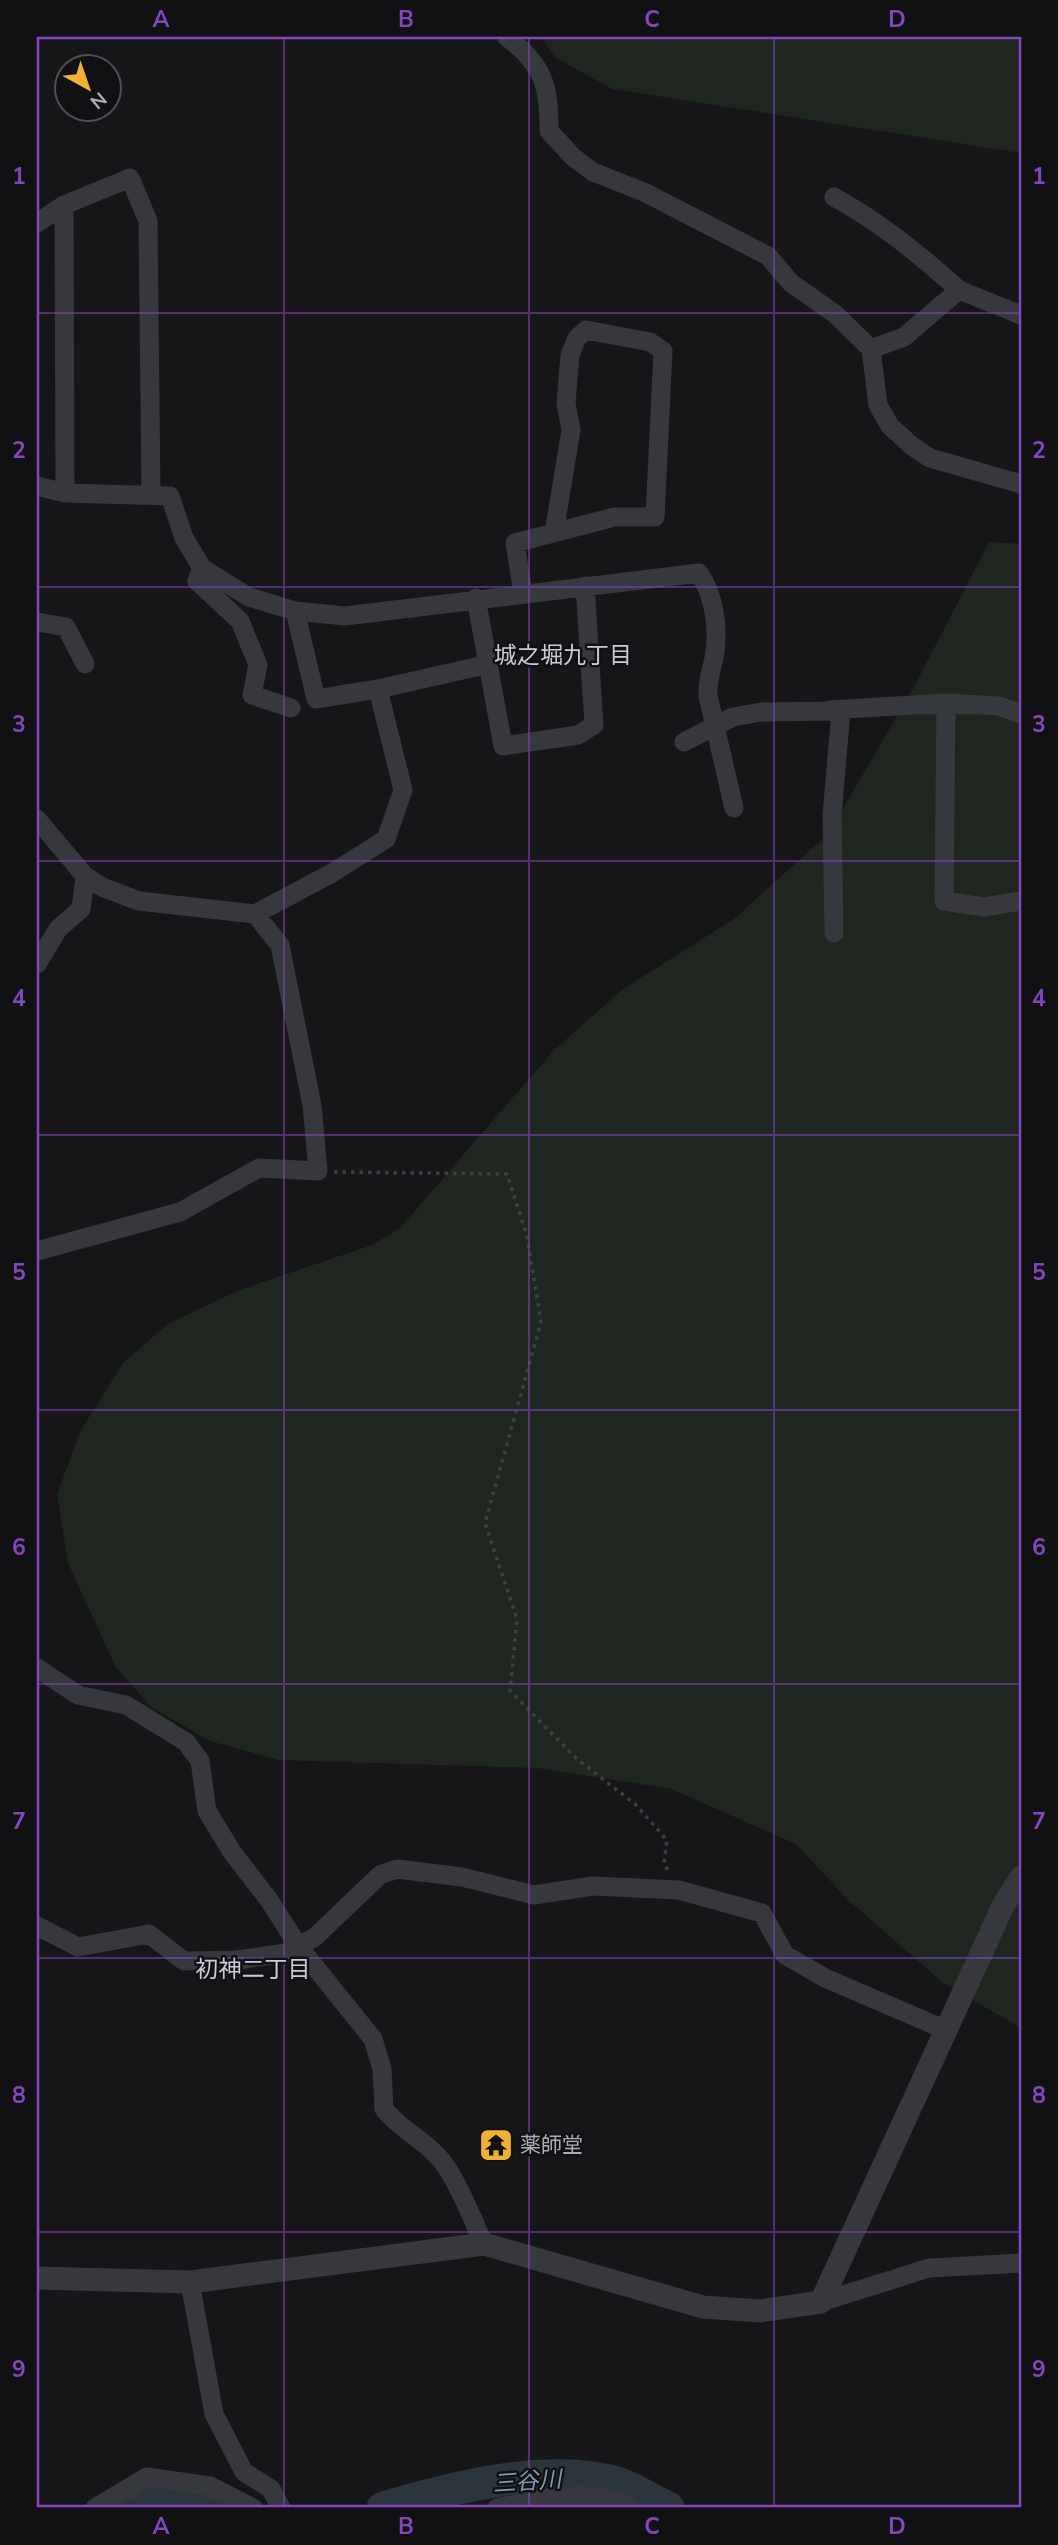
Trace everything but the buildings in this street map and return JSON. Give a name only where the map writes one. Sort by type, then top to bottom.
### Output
[{"type":"street","points":[[507,37],[531,56],[550,96],[550,131],[573,157],[593,172],[644,192],[708,228],[768,256],[791,283],[835,314],[871,349],[878,405],[890,426],[912,446],[930,458],[1021,484]]},
{"type":"street","points":[[37,223],[64,205],[130,178],[149,221],[151,493]]},
{"type":"street","points":[[834,197],[872,217],[907,243],[959,290],[1021,315]]},
{"type":"street","points":[[64,205],[65,493]]},
{"type":"street","points":[[871,349],[904,337],[959,290]]},
{"type":"street","points":[[523,593],[515,543],[554,533],[614,517],[655,517],[663,351],[650,342],[586,330],[577,338],[570,355],[566,403],[571,430],[554,533]]},
{"type":"street","points":[[37,486],[65,493],[151,493],[170,496],[184,538],[202,568],[249,597],[295,611],[345,616],[699,573],[709,588],[716,628],[714,657],[707,681],[734,808]]},
{"type":"street","points":[[202,568],[197,581],[240,621],[258,665],[252,695],[291,708]]},
{"type":"street","points":[[476,598],[503,746],[578,735],[594,725],[584,586]]},
{"type":"street","points":[[295,611],[316,699],[378,689],[489,664]]},
{"type":"street","points":[[37,622],[66,627],[85,664]]},
{"type":"street","points":[[37,818],[85,876],[139,901],[256,914],[332,873],[386,839],[403,790],[378,689]]},
{"type":"street","points":[[841,711],[828,710],[946,703],[999,706],[1021,714]]},
{"type":"street","points":[[946,703],[944,901],[984,907],[1021,901]]},
{"type":"street","points":[[684,742],[733,717],[761,712],[841,711]]},
{"type":"street","points":[[834,933],[832,815],[841,711]]},
{"type":"street","points":[[37,964],[58,929],[81,909],[85,876]]},
{"type":"street","points":[[37,1251],[180,1212],[260,1168],[318,1171],[312,1105],[280,944],[256,914]]},
{"type":"street","points":[[37,1668],[78,1695],[126,1705],[186,1742],[200,1761],[207,1811],[232,1852],[270,1900],[299,1947],[373,2039],[382,2069],[384,2109],[410,2133],[421,2139],[445,2165],[484,2244]]},
{"type":"street","points":[[37,1926],[78,1947],[149,1934],[184,1961],[238,1960],[286,1953],[299,1947],[314,1937],[380,1875],[397,1869],[461,1877],[534,1895],[593,1886],[679,1890],[762,1913],[785,1955],[825,1978],[946,2030]]},
{"type":"street","points":[[821,2302],[1003,1906],[1021,1877]]},
{"type":"street","points":[[37,2278],[190,2282],[484,2244],[703,2307],[760,2311],[821,2302],[929,2268],[1021,2263]]},
{"type":"street","points":[[190,2282],[214,2414],[244,2472],[271,2489],[281,2508]]},
{"type":"street","points":[[95,2508],[147,2477],[210,2486],[253,2508]]},
{"type":"street","points":[[497,2508],[549,2497],[616,2499],[630,2508]]},
{"type":"path","points":[[318,1171],[508,1174],[527,1236],[541,1322],[485,1522],[517,1619],[510,1691],[577,1759],[635,1804],[667,1840],[664,1863],[679,1890]]},
{"type":"shaded area","points":[[540,37],[1021,37],[1021,153],[612,89],[556,58]]},
{"type":"shaded area","points":[[989,542],[1021,544],[1021,2028],[942,1982],[848,1900],[796,1844],[671,1789],[537,1768],[278,1760],[210,1741],[151,1707],[115,1666],[68,1563],[57,1494],[81,1430],[123,1363],[168,1324],[239,1290],[372,1245],[400,1228],[554,1050],[623,989],[734,919],[828,834],[914,687]]},
{"type":"waterway","name":"三谷川","points":[[383,2508],[466,2486],[525,2477],[554,2476],[610,2481],[668,2508]]},
{"type":"waterway","name":"三谷川","points":[[134,2508],[173,2496],[191,2498],[211,2508]]},
{"type":"place","name":"薬師堂","points":[[496,2145]]},
{"type":"district","name":"城之堀九丁目","points":[[563,655]]},
{"type":"district","name":"初神二丁目","points":[[253,1969]]}]
